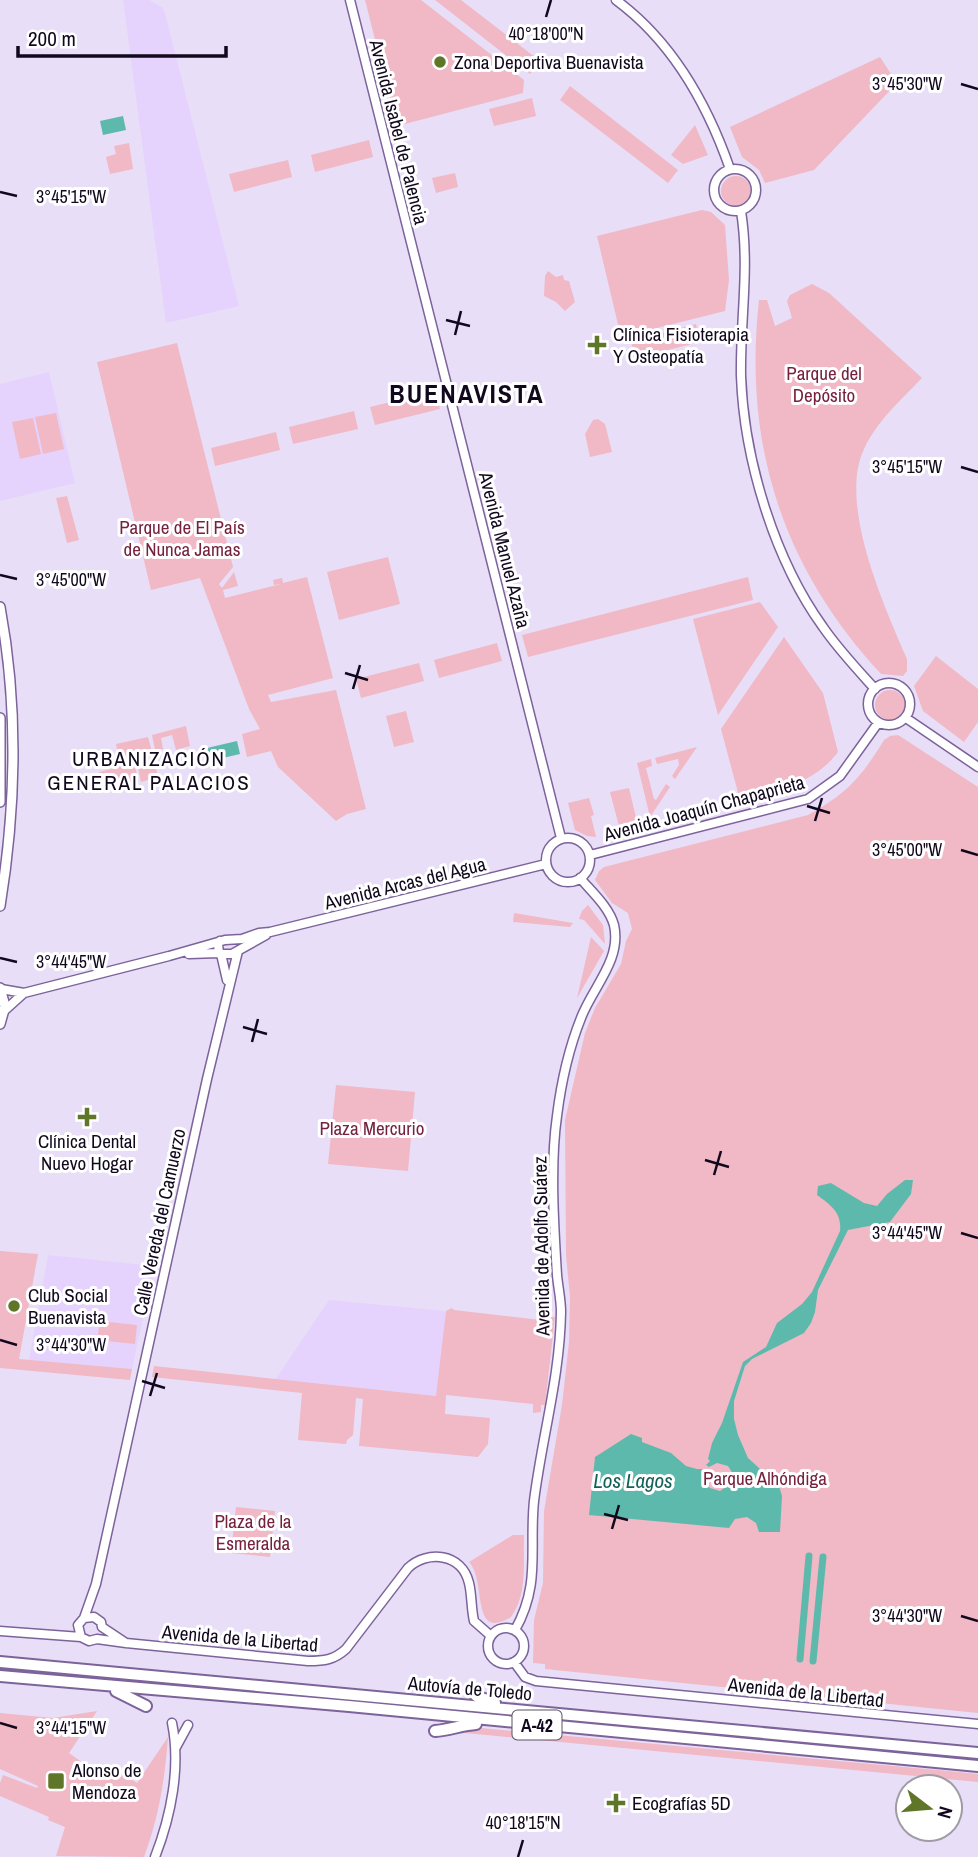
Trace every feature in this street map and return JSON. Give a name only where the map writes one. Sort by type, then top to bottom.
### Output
[{"type":"highway","name":"Autovía de Toledo","points":[[0,1662],[978,1753]]},
{"type":"highway","name":"Autovía de Toledo","points":[[0,1676],[349,1706],[978,1766]]},
{"type":"highway","points":[[96,1685],[126,1694],[146,1706]]},
{"type":"highway","points":[[368,1696],[405,1693]]},
{"type":"highway","points":[[477,1696],[507,1708]]},
{"type":"highway","points":[[349,1706],[366,1713],[391,1717]]},
{"type":"highway","points":[[435,1731],[450,1730],[466,1724],[505,1722]]},
{"type":"main road","points":[[0,607],[10,689],[12,755],[10,827],[0,906]]},
{"type":"main road","points":[[0,718],[0,802]]},
{"type":"main road","points":[[0,989],[4,1012],[0,1024]]},
{"type":"street","name":"Avenida Isabel de Palencia","points":[[350,0],[418,271]]},
{"type":"street","points":[[616,0],[637,16],[674,58],[715,127],[730,169]]},
{"type":"street","points":[[730,169],[747,173],[755,184],[756,193],[752,202],[741,211],[725,209],[714,196],[716,181],[730,169]]},
{"type":"street","points":[[741,211],[746,270],[742,351],[743,401],[751,455],[762,499],[792,572],[823,627],[874,689]]},
{"type":"street","name":"Avenida Manuel Azaña","points":[[418,271],[561,838]]},
{"type":"street","points":[[887,683],[894,683],[906,691],[911,704],[906,718],[897,725],[878,723],[868,707],[870,694],[887,683]]},
{"type":"street","points":[[906,718],[978,767]]},
{"type":"street","name":"Avenida Joaquín Chapaprieta","points":[[590,855],[807,799],[840,776],[878,723]]},
{"type":"street","points":[[561,838],[575,838],[582,842],[590,855],[589,868],[573,881],[559,880],[546,864],[551,846],[561,838]]},
{"type":"street","name":"Avenida Arcas del Agua","points":[[238,946],[270,932],[546,864]]},
{"type":"street","name":"Avenida de Adolfo Suárez","points":[[515,1630],[526,1610],[532,1584],[534,1502],[551,1413],[560,1338],[561,1299],[555,1243],[557,1116],[581,1017],[614,951],[614,925],[609,912],[580,878]]},
{"type":"street","points":[[0,989],[23,993],[220,941],[238,946]]},
{"type":"street","name":"Calle Vereda del Camuerzo","points":[[220,941],[218,944],[228,987]]},
{"type":"street","points":[[169,956],[220,953],[238,946]]},
{"type":"street","name":"Calle Vereda del Camuerzo","points":[[81,1621],[95,1588],[238,946]]},
{"type":"street","points":[[4,1012],[23,993]]},
{"type":"street","name":"Avenida de la Libertad","points":[[97,1639],[326,1661],[337,1657],[346,1649],[408,1568],[421,1558],[432,1556],[444,1558],[463,1570],[469,1582],[474,1621],[491,1636]]},
{"type":"street","name":"Calle Vereda del Camuerzo","points":[[95,1588],[97,1618]]},
{"type":"street","points":[[44,1635],[68,1631],[92,1616],[97,1618],[102,1628],[126,1643]]},
{"type":"street","points":[[81,1621],[81,1637]]},
{"type":"street","points":[[0,1632],[81,1637],[89,1641],[97,1639],[102,1628]]},
{"type":"street","points":[[500,1628],[515,1630],[521,1635],[524,1646],[520,1657],[514,1662],[500,1663],[491,1656],[488,1646],[491,1636],[500,1628]]},
{"type":"street","name":"Avenida de la Libertad","points":[[514,1662],[525,1676],[536,1681],[978,1724]]},
{"type":"street","points":[[155,1857],[169,1815],[175,1750],[172,1723]]},
{"type":"street","points":[[175,1750],[188,1726]]},
{"type":"shaded area","points":[[123,0],[149,0],[162,7],[165,13],[239,306],[166,323]]},
{"type":"shaded area","points":[[49,372],[75,483],[0,501],[0,384]]},
{"type":"shaded area","points":[[48,1255],[154,1266],[132,1369],[29,1360]]},
{"type":"shaded area","points":[[329,1300],[446,1311],[437,1396],[275,1380]]},
{"type":"green space","name":"Zona Deportiva Buenavista","points":[[365,0],[421,0],[524,80],[523,93],[397,126]]},
{"type":"green space","points":[[435,0],[461,0],[540,61],[530,74]]},
{"type":"green space","points":[[880,57],[897,83],[814,170],[765,183],[759,170],[742,157],[730,127]]},
{"type":"green space","points":[[570,86],[678,170],[668,183],[560,100]]},
{"type":"green space","points":[[532,98],[536,116],[494,126],[489,109]]},
{"type":"green space","points":[[695,125],[708,155],[683,164],[671,155]]},
{"type":"green space","points":[[369,140],[373,157],[315,172],[311,155]]},
{"type":"green space","points":[[129,143],[133,169],[110,174],[106,157],[116,154],[114,146]]},
{"type":"green space","points":[[288,160],[292,177],[234,192],[229,174]]},
{"type":"green space","points":[[455,173],[458,187],[436,193],[432,178]]},
{"type":"green space","points":[[736,176],[747,180],[751,191],[747,202],[736,206],[725,202],[721,191],[725,180]]},
{"type":"green space","points":[[702,210],[711,212],[725,225],[729,280],[725,311],[621,337],[597,236]]},
{"type":"green space","points":[[548,271],[556,277],[563,275],[564,280],[569,281],[575,302],[565,311],[544,296],[545,276]]},
{"type":"green space","name":"Parque del Depósito","points":[[812,284],[829,293],[922,378],[876,429],[864,449],[857,472],[860,526],[876,584],[907,659],[907,671],[903,676],[881,674],[847,633],[818,591],[795,547],[777,501],[764,453],[757,404],[759,300],[767,300],[775,326],[792,318],[787,301],[790,295]]},
{"type":"green space","points":[[696,324],[700,342],[635,358],[631,341]]},
{"type":"green space","name":"Parque de El País de Nunca Jamas","points":[[177,343],[233,567],[219,584],[222,588],[234,572],[238,586],[223,590],[225,598],[281,584],[274,585],[273,580],[282,578],[283,583],[307,577],[333,678],[268,695],[271,702],[336,690],[366,809],[347,814],[336,821],[278,767],[271,751],[247,757],[242,734],[260,729],[249,709],[200,578],[151,590],[97,362]]},
{"type":"green space","points":[[435,391],[440,409],[375,425],[370,407]]},
{"type":"green space","points":[[354,411],[358,429],[293,444],[289,427]]},
{"type":"green space","points":[[56,413],[64,449],[43,454],[35,417]]},
{"type":"green space","points":[[33,418],[41,454],[20,459],[12,422]]},
{"type":"green space","points":[[598,419],[605,424],[612,452],[590,457],[585,434],[593,420]]},
{"type":"green space","points":[[276,432],[280,450],[215,466],[211,448]]},
{"type":"green space","points":[[67,496],[79,540],[67,543],[56,498]]},
{"type":"green space","points":[[388,557],[400,604],[339,620],[327,572]]},
{"type":"green space","points":[[748,577],[753,600],[528,657],[522,635]]},
{"type":"green space","points":[[760,602],[778,627],[718,715],[693,619]]},
{"type":"green space","points":[[784,637],[823,693],[838,752],[818,772],[806,779],[740,800],[721,729]]},
{"type":"green space","points":[[497,643],[502,661],[439,678],[434,660]]},
{"type":"green space","points":[[936,656],[978,689],[978,722],[964,742],[923,711],[914,686]]},
{"type":"green space","points":[[419,663],[424,681],[361,698],[356,679]]},
{"type":"green space","points":[[890,690],[901,694],[905,705],[901,716],[890,720],[879,716],[875,705],[879,694]]},
{"type":"green space","points":[[406,711],[414,742],[394,747],[386,716]]},
{"type":"green space","points":[[186,726],[190,746],[176,750],[172,735],[161,738],[163,749],[155,750],[152,735]]},
{"type":"green space","name":"Parque Alhóndiga","points":[[898,735],[978,787],[978,1713],[545,1669],[545,1664],[533,1663],[534,1620],[543,1583],[544,1511],[562,1405],[569,1342],[565,1120],[585,1033],[595,1008],[621,964],[626,941],[632,929],[628,913],[612,903],[595,880],[604,867],[808,815],[833,800],[852,784],[884,740]]},
{"type":"green space","points":[[148,737],[153,756],[120,764],[116,744]]},
{"type":"green space","points":[[697,747],[675,779],[672,776],[679,765],[678,759],[657,764],[655,758]]},
{"type":"green space","points":[[154,759],[158,777],[141,782],[137,763]]},
{"type":"green space","points":[[651,759],[652,766],[646,768],[654,799],[656,800],[666,784],[670,787],[650,817],[637,763]]},
{"type":"green space","points":[[134,763],[139,782],[103,790],[99,772]]},
{"type":"green space","points":[[629,788],[638,826],[620,830],[610,792]]},
{"type":"green space","points":[[589,798],[596,837],[575,830],[568,803]]},
{"type":"green space","points":[[588,905],[603,925],[605,944],[584,920],[579,919]]},
{"type":"green space","points":[[514,913],[573,923],[570,927],[513,922]]},
{"type":"green space","points":[[591,937],[604,951],[577,998]]},
{"type":"green space","name":"Plaza Mercurio","points":[[336,1085],[415,1092],[408,1171],[328,1164]]},
{"type":"green space","name":"Club Social Buenavista","points":[[0,1251],[38,1254],[19,1359],[132,1369],[130,1380],[0,1368]]},
{"type":"green space","points":[[452,1308],[541,1320],[543,1317],[555,1317],[545,1405],[541,1405],[541,1412],[533,1413],[533,1404],[446,1395],[445,1414],[490,1418],[488,1444],[478,1457],[359,1446],[363,1399],[356,1398],[353,1435],[346,1444],[298,1440],[302,1393],[152,1377],[154,1366],[436,1396],[446,1311]]},
{"type":"green space","points":[[100,1321],[137,1325],[135,1344],[97,1340]]},
{"type":"green space","name":"Plaza de la Esmeralda","points":[[236,1507],[275,1511],[270,1557],[231,1553]]},
{"type":"green space","points":[[513,1535],[524,1535],[524,1578],[520,1598],[511,1617],[498,1623],[490,1622],[484,1616],[474,1571],[469,1562]]},
{"type":"green space","points":[[97,1711],[69,1753],[104,1778],[110,1777],[116,1769],[137,1783],[168,1737],[154,1827],[144,1857],[56,1856],[65,1827],[48,1820],[49,1817],[0,1796],[3,1775],[37,1788],[38,1786],[0,1769],[0,1713],[53,1718]]},
{"type":"green space","points":[[470,1727],[978,1774],[978,1782],[964,1781],[964,1773],[894,1774],[465,1733]]},
{"type":"water","points":[[123,116],[126,130],[103,135],[100,121]]},
{"type":"water","points":[[237,741],[240,754],[210,761],[207,748]]},
{"type":"water","name":"Los Lagos","points":[[905,1180],[913,1180],[911,1194],[890,1222],[848,1230],[818,1290],[815,1312],[804,1333],[752,1359],[745,1366],[734,1401],[734,1419],[748,1458],[779,1486],[782,1496],[780,1532],[759,1532],[756,1523],[747,1517],[735,1519],[729,1528],[589,1515],[595,1457],[631,1434],[642,1438],[642,1442],[671,1453],[686,1466],[707,1469],[704,1479],[710,1488],[720,1491],[729,1485],[733,1474],[728,1466],[717,1463],[709,1467],[706,1465],[710,1461],[708,1459],[712,1443],[722,1423],[743,1362],[766,1347],[777,1323],[802,1304],[812,1292],[840,1231],[837,1214],[817,1195],[818,1186],[831,1183],[864,1203],[877,1206]]},
{"type":"waterway","points":[[800,1659],[809,1556]]},
{"type":"waterway","points":[[813,1661],[823,1557]]},
{"type":"place","name":"Zona Deportiva Buenavista","points":[[440,62]]},
{"type":"place","name":"Clínica Fisioterapia Y Osteopatía","points":[[597,345]]},
{"type":"place","name":"Clínica Dental Nuevo Hogar","points":[[87,1117]]},
{"type":"place","name":"Club Social Buenavista","points":[[14,1306]]},
{"type":"place","name":"Alonso de Mendoza","points":[[56,1781]]},
{"type":"place","name":"Ecografías 5D","points":[[616,1803]]},
{"type":"district","name":"BUENAVISTA","points":[[467,393]]},
{"type":"district","name":"URBANIZACIÓN GENERAL PALACIOS","points":[[149,770]]}]
